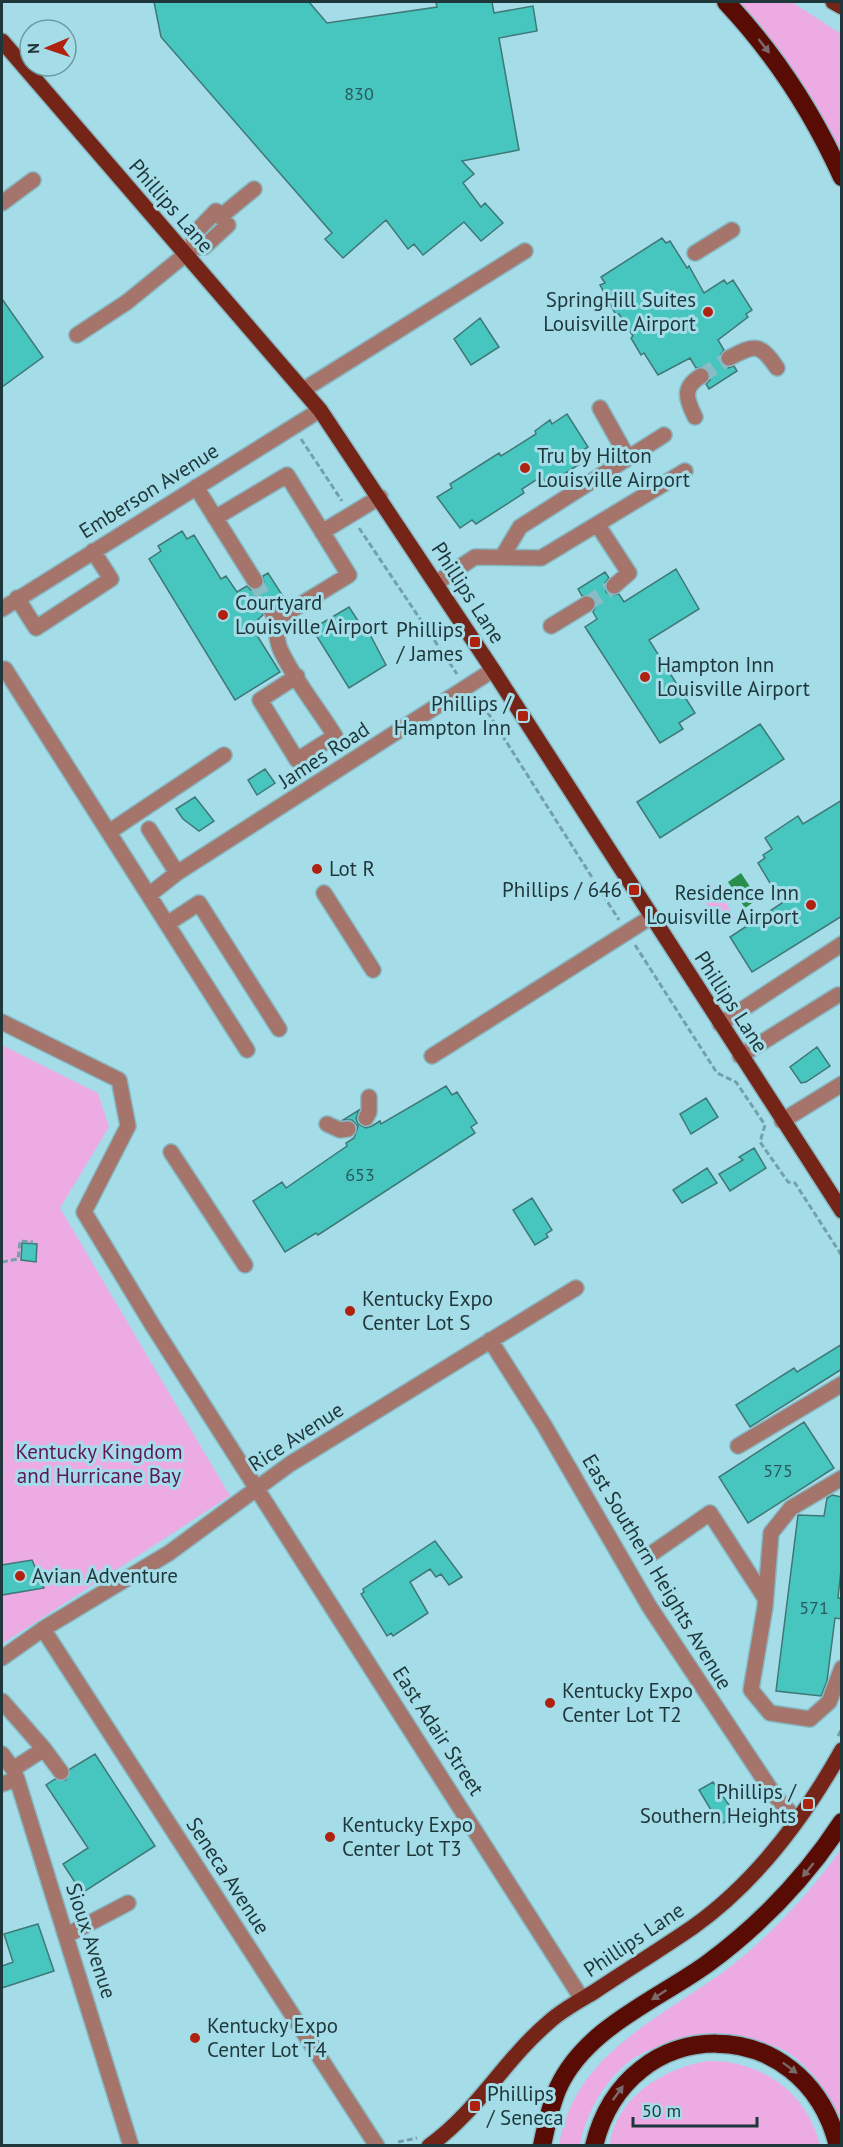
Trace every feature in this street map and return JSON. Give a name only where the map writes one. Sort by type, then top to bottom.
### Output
[{"type":"highway","points":[[726,2],[753,32],[788,80],[830,151],[842,177]]},
{"type":"highway","points":[[542,2145],[559,2086],[589,2045],[605,2031],[707,1964],[743,1934],[807,1871],[842,1822]]},
{"type":"highway","points":[[594,2145],[606,2110],[627,2080],[639,2070],[684,2046],[716,2042],[746,2046],[789,2066],[820,2099],[838,2145]]},
{"type":"main road","points":[[833,2],[842,7]]},
{"type":"main road","name":"Phillips Lane","points":[[2,41],[189,251],[320,410],[493,670],[842,1211]]},
{"type":"main road","name":"Phillips Lane","points":[[429,2145],[459,2123],[527,2041],[554,2017],[696,1925],[731,1895],[780,1842],[842,1750]]},
{"type":"street","points":[[2,203],[33,180]]},
{"type":"street","points":[[77,335],[127,302],[189,251],[194,234],[221,218],[254,189]]},
{"type":"street","points":[[695,253],[732,230]]},
{"type":"street","points":[[303,390],[525,251]]},
{"type":"street","points":[[729,358],[746,349],[757,347],[766,351],[777,368]]},
{"type":"street","points":[[695,417],[687,400],[686,390],[692,381],[701,376]]},
{"type":"street","points":[[600,408],[628,458]]},
{"type":"street","name":"Emberson Avenue","points":[[2,609],[320,410]]},
{"type":"street","points":[[502,557],[519,527],[664,435]]},
{"type":"street","points":[[436,583],[476,557],[541,558],[685,471]]},
{"type":"street","points":[[215,518],[287,475],[349,575],[274,614],[279,649],[297,676],[335,736],[297,760],[260,700],[297,676]]},
{"type":"street","points":[[196,487],[255,581]]},
{"type":"street","points":[[322,532],[380,497]]},
{"type":"street","points":[[597,524],[629,573],[614,586]]},
{"type":"street","points":[[17,598],[36,628],[111,579],[93,551]]},
{"type":"street","points":[[551,626],[587,604]]},
{"type":"street","points":[[5,669],[247,1050]]},
{"type":"street","name":"James Road","points":[[149,895],[177,873],[493,670]]},
{"type":"street","points":[[109,832],[224,755]]},
{"type":"street","points":[[149,830],[177,873]]},
{"type":"street","points":[[324,892],[373,970]]},
{"type":"street","points":[[167,924],[199,903],[279,1029]]},
{"type":"street","points":[[432,1056],[651,917]]},
{"type":"street","points":[[720,1024],[842,944]]},
{"type":"street","points":[[740,1056],[838,995]]},
{"type":"street","name":"East Adair Street","points":[[2,1022],[119,1080],[128,1126],[84,1212],[582,2000]]},
{"type":"street","points":[[782,1121],[842,1084]]},
{"type":"street","points":[[366,1118],[369,1112],[369,1097]]},
{"type":"street","points":[[327,1124],[340,1130],[348,1129]]},
{"type":"street","points":[[171,1152],[245,1266]]},
{"type":"street","name":"Rice Avenue","points":[[2,1658],[43,1629],[169,1552],[256,1487],[576,1288]]},
{"type":"street","name":"East Southern Heights Avenue","points":[[490,1340],[544,1425],[655,1616],[775,1796],[796,1820]]},
{"type":"street","points":[[738,1446],[842,1384]]},
{"type":"street","points":[[842,1478],[791,1508],[771,1533],[765,1598],[751,1690],[770,1713],[810,1719],[829,1702],[842,1668]]},
{"type":"street","points":[[654,1552],[710,1513],[765,1598]]},
{"type":"street","name":"Seneca Avenue","points":[[43,1629],[377,2145]]},
{"type":"street","points":[[2,1701],[61,1772]]},
{"type":"street","points":[[2,1784],[44,1749]]},
{"type":"street","name":"Sioux Avenue","points":[[2,1754],[15,1774],[131,2145]]},
{"type":"street","points":[[67,1935],[128,1903]]},
{"type":"path","points":[[301,439],[346,508]]},
{"type":"path","points":[[356,523],[455,674],[463,675]]},
{"type":"path","points":[[475,693],[620,921]]},
{"type":"path","points":[[634,942],[717,1073],[736,1082],[765,1125],[760,1142],[788,1182],[795,1183],[842,1256]]},
{"type":"path","points":[[2,1262],[18,1259],[20,1241],[33,1242]]},
{"type":"green space","points":[[733,2],[792,2],[841,34],[841,160]]},
{"type":"green space","points":[[715,885],[735,918],[721,926],[700,894]]},
{"type":"green space","name":"Kentucky Kingdom and Hurricane Bay","points":[[2,1045],[98,1093],[109,1127],[60,1208],[230,1496],[2,1644]]},
{"type":"green space","points":[[841,1849],[841,2120],[830,2098],[813,2075],[781,2049],[757,2044],[715,2048],[661,2048],[647,2051],[634,2058],[612,2078],[588,2118],[580,2145],[559,2146],[568,2112],[584,2083],[605,2059],[629,2037],[713,1979],[754,1947],[807,1893]]},
{"type":"green space","points":[[710,2061],[729,2062],[748,2067],[780,2084],[805,2110],[814,2126],[820,2145],[610,2145],[614,2128],[622,2113],[645,2087],[677,2070]]},
{"type":"shaded area","points":[[741,873],[758,899],[745,908],[728,882]]},
{"type":"building","points":[[154,2],[309,2],[327,23],[437,7],[436,2],[492,2],[494,13],[533,6],[537,31],[499,38],[519,150],[462,161],[474,174],[463,183],[481,207],[485,203],[503,223],[481,241],[464,222],[423,255],[414,244],[408,249],[386,220],[343,258],[325,239],[332,233],[161,37]]},
{"type":"building","name":"SpringHill Suites Louisville Airport","points":[[662,238],[666,243],[670,241],[687,268],[689,266],[704,293],[724,280],[727,284],[733,280],[752,310],[746,314],[748,317],[718,340],[724,350],[719,357],[721,363],[728,368],[734,366],[737,371],[709,389],[706,384],[710,380],[709,371],[705,367],[696,368],[690,358],[658,375],[644,353],[641,355],[631,338],[633,336],[619,314],[616,315],[600,285],[605,283],[601,277]]},
{"type":"building","points":[[2,299],[43,357],[2,387]]},
{"type":"building","points":[[480,318],[499,347],[471,365],[454,339]]},
{"type":"building","name":"Tru by Hilton Louisville Airport","points":[[567,414],[588,447],[580,452],[586,460],[547,485],[542,476],[522,489],[524,493],[476,524],[472,520],[460,528],[437,497],[452,488],[450,484],[499,453],[501,456],[536,434],[535,431],[550,420],[552,424]]},
{"type":"building","name":"Courtyard Louisville Airport","points":[[182,531],[187,539],[194,535],[221,579],[226,576],[237,592],[247,586],[251,590],[260,590],[264,585],[263,576],[268,573],[286,601],[279,605],[272,600],[266,602],[261,609],[263,615],[251,626],[280,672],[235,700],[149,559],[161,551],[158,546]]},
{"type":"building","name":"Hampton Inn Louisville Airport","points":[[676,569],[699,609],[649,640],[695,713],[679,723],[683,729],[660,743],[585,627],[597,619],[593,612],[597,603],[592,596],[582,596],[578,589],[605,572],[609,578],[605,583],[606,592],[611,595],[619,594],[624,602]]},
{"type":"building","points":[[349,607],[362,627],[365,625],[386,665],[349,688],[316,635],[321,632],[317,626]]},
{"type":"building","points":[[760,724],[784,759],[660,838],[637,802]]},
{"type":"building","points":[[265,769],[275,783],[257,795],[248,780]]},
{"type":"building","points":[[195,797],[214,821],[199,831],[183,819],[176,809]]},
{"type":"building","name":"Residence Inn Louisville Airport","points":[[842,800],[842,916],[752,972],[730,937],[782,903],[758,863],[765,858],[763,855],[772,849],[765,838],[798,816],[803,824]]},
{"type":"building","points":[[817,1047],[830,1066],[801,1083],[790,1067]]},
{"type":"building","points":[[446,1086],[452,1095],[457,1092],[477,1123],[471,1127],[475,1133],[318,1235],[316,1233],[285,1252],[253,1201],[282,1182],[286,1188],[347,1146],[346,1143],[354,1138],[358,1127],[352,1120],[343,1120],[359,1110],[356,1118],[358,1124],[366,1128],[380,1121],[381,1124]]},
{"type":"building","points":[[706,1098],[718,1117],[691,1134],[680,1114]]},
{"type":"building","points":[[754,1148],[766,1168],[730,1191],[719,1174],[743,1160],[739,1157]]},
{"type":"building","points":[[707,1168],[717,1183],[682,1203],[673,1190]]},
{"type":"building","points":[[532,1198],[552,1230],[546,1234],[548,1237],[535,1245],[513,1210]]},
{"type":"building","points":[[22,1243],[37,1244],[36,1262],[21,1260]]},
{"type":"building","points":[[842,1344],[842,1369],[750,1427],[736,1405],[794,1368],[797,1372]]},
{"type":"building","points":[[804,1422],[834,1468],[748,1523],[719,1477]]},
{"type":"building","points":[[832,1495],[842,1497],[842,1560],[838,1598],[842,1598],[842,1619],[835,1618],[827,1681],[821,1696],[776,1691],[798,1515],[824,1516],[827,1498]]},
{"type":"building","points":[[435,1541],[462,1577],[449,1585],[441,1574],[436,1577],[430,1569],[410,1582],[428,1613],[393,1636],[391,1633],[387,1636],[361,1594],[364,1592],[363,1589]]},
{"type":"building","name":"Avian Adventure","points":[[32,1560],[44,1588],[2,1595],[2,1565]]},
{"type":"building","points":[[95,1754],[155,1846],[82,1893],[63,1864],[88,1848],[46,1785],[55,1779],[66,1780],[70,1769]]},
{"type":"building","points":[[713,1782],[736,1815],[720,1825],[699,1790]]},
{"type":"building","points":[[38,1924],[54,1971],[2,1988],[2,1966],[13,1962],[4,1934]]},
{"type":"tunnel","points":[[701,376],[729,358]]},
{"type":"tunnel","points":[[255,581],[271,610]]},
{"type":"tunnel","points":[[587,604],[614,586]]},
{"type":"place","name":"SpringHill Suites Louisville Airport","points":[[708,312]]},
{"type":"place","name":"Tru by Hilton Louisville Airport","points":[[525,468]]},
{"type":"place","name":"Courtyard Louisville Airport","points":[[223,615]]},
{"type":"place","name":"Phillips / James","points":[[475,642]]},
{"type":"place","name":"Hampton Inn Louisville Airport","points":[[645,677]]},
{"type":"place","name":"Phillips / Hampton Inn","points":[[523,716]]},
{"type":"place","name":"Lot R","points":[[317,869]]},
{"type":"place","name":"Phillips / 646","points":[[634,890]]},
{"type":"place","name":"Residence Inn Louisville Airport","points":[[811,905]]},
{"type":"place","name":"Kentucky Expo Center Lot S","points":[[350,1311]]},
{"type":"place","name":"Avian Adventure","points":[[20,1576]]},
{"type":"place","name":"Kentucky Expo Center Lot T2","points":[[550,1703]]},
{"type":"place","name":"Phillips / Southern Heights","points":[[808,1804]]},
{"type":"place","name":"Kentucky Expo Center Lot T3","points":[[330,1837]]},
{"type":"place","name":"Kentucky Expo Center Lot T4","points":[[195,2038]]},
{"type":"place","name":"Phillips / Seneca","points":[[475,2106]]}]
